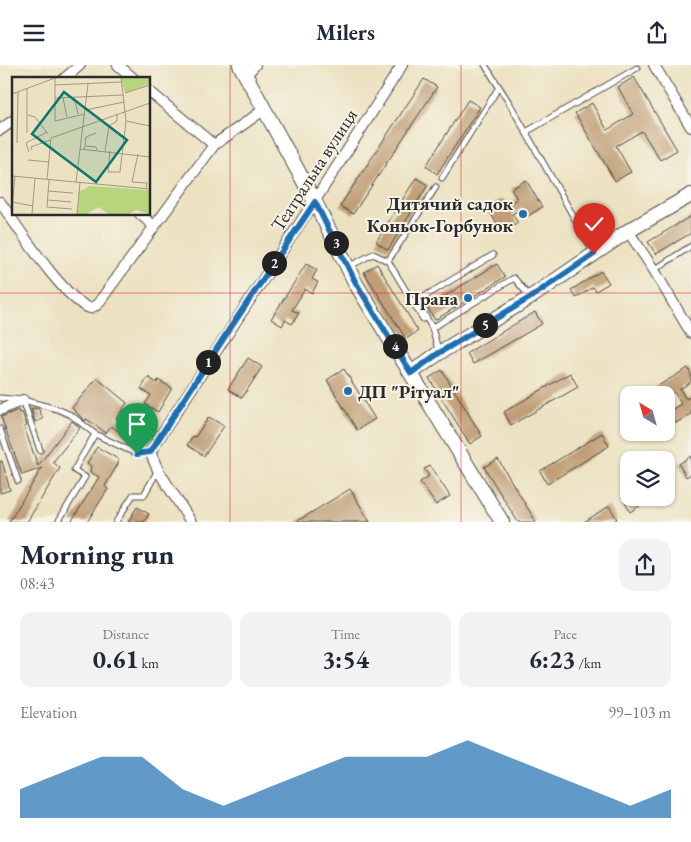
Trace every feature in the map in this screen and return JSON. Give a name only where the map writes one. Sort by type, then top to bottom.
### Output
[{"type":"street","points":[[66,77],[80,65]]},
{"type":"street","points":[[118,65],[132,77]]},
{"type":"street","name":"Театральна вулиця","points":[[150,452],[315,202],[402,65]]},
{"type":"street","points":[[654,65],[691,127]]},
{"type":"street","points":[[247,68],[265,109],[356,283],[502,522]]},
{"type":"street","points":[[150,92],[214,145]]},
{"type":"street","points":[[0,202],[62,286],[82,306],[90,308],[97,305],[214,145],[265,109]]},
{"type":"street","points":[[0,131],[12,122]]},
{"type":"street","points":[[411,373],[439,353],[531,297],[628,231],[691,195]]},
{"type":"street","points":[[141,215],[154,226]]},
{"type":"street","points":[[628,231],[654,269],[689,327]]},
{"type":"street","points":[[0,409],[23,401]]},
{"type":"street","points":[[150,452],[158,470],[191,522]]},
{"type":"lane","points":[[485,65],[526,132],[594,254]]},
{"type":"lane","points":[[526,132],[637,68]]},
{"type":"lane","points":[[442,178],[499,87]]},
{"type":"lane","points":[[388,261],[436,187]]},
{"type":"lane","points":[[654,269],[691,246]]},
{"type":"lane","points":[[348,267],[373,254],[388,261],[422,319]]},
{"type":"lane","points":[[439,353],[432,328],[417,301],[493,255]]},
{"type":"lane","points":[[432,328],[514,278],[531,297]]},
{"type":"lane","points":[[0,398],[57,409],[71,415],[95,434],[137,454],[150,452]]},
{"type":"lane","points":[[23,401],[40,450]]},
{"type":"lane","points":[[0,429],[18,481]]},
{"type":"lane","points":[[58,522],[85,477],[74,470],[95,434]]},
{"type":"lane","points":[[116,522],[133,495],[144,495],[158,470]]},
{"type":"building","points":[[634,77],[677,150],[660,160],[642,131],[616,146],[631,172],[615,181],[575,113],[592,103],[607,130],[633,114],[618,87]]},
{"type":"building","points":[[424,79],[437,87],[353,214],[340,206]]},
{"type":"building","points":[[468,100],[480,107],[437,174],[426,166]]},
{"type":"building","points":[[416,178],[428,185],[388,250],[376,242]]},
{"type":"building","points":[[526,180],[542,207],[528,216],[523,208],[512,214],[518,223],[503,233],[487,208],[502,199],[506,206],[517,199],[511,189]]},
{"type":"building","points":[[691,216],[691,233],[656,254],[648,242]]},
{"type":"building","points":[[306,264],[317,270],[312,279],[318,282],[312,293],[305,289],[292,310],[299,313],[292,324],[285,320],[282,326],[271,319]]},
{"type":"building","points":[[377,264],[418,331],[406,339],[364,272]]},
{"type":"building","points":[[497,264],[505,277],[435,320],[427,307]]},
{"type":"building","points":[[601,271],[609,283],[596,291],[593,287],[576,298],[571,290]]},
{"type":"building","points":[[535,312],[542,324],[473,364],[467,353]]},
{"type":"building","points":[[248,358],[262,367],[242,398],[228,389]]},
{"type":"building","points":[[688,368],[691,374],[691,382],[680,389],[686,399],[691,396],[691,414],[676,423],[675,408],[681,404],[675,394],[675,386],[658,386]]},
{"type":"building","points":[[344,369],[375,419],[357,430],[327,380]]},
{"type":"building","points":[[442,370],[482,436],[470,444],[429,378]]},
{"type":"building","points":[[570,373],[578,387],[511,425],[504,412]]},
{"type":"building","points":[[148,377],[157,383],[158,380],[172,388],[158,412],[145,404],[151,395],[141,389]]},
{"type":"building","points":[[97,378],[127,403],[116,418],[141,437],[136,444],[111,426],[106,433],[86,419],[85,421],[72,408]]},
{"type":"building","points":[[31,409],[39,409],[43,419],[35,422]]},
{"type":"building","points":[[18,410],[19,413],[22,412],[27,426],[24,427],[38,466],[72,421],[80,428],[53,462],[60,468],[27,522],[9,522],[42,468],[22,475],[1,417]]},
{"type":"building","points":[[209,417],[224,426],[204,456],[187,445]]},
{"type":"building","points":[[602,433],[609,446],[547,484],[540,471]]},
{"type":"building","points":[[97,447],[118,459],[118,464],[105,486],[108,489],[87,522],[71,522],[99,477],[90,472],[91,466],[87,463]]},
{"type":"building","points":[[691,456],[691,474],[686,477],[679,464]]},
{"type":"building","points":[[498,459],[536,522],[518,522],[484,467]]},
{"type":"building","points":[[0,461],[2,461],[10,490],[0,493]]},
{"type":"building","points":[[430,466],[450,496],[436,505],[420,482],[429,476],[424,469]]},
{"type":"building","points":[[350,489],[370,522],[296,522]]},
{"type":"building","points":[[609,506],[617,519],[612,522],[584,522]]},
{"type":"building","points":[[627,506],[639,506],[630,512]]},
{"type":"building","points":[[137,507],[149,514],[144,522],[128,522]]},
{"type":"place","name":"Дитячий садок Коньок-Горбунок","points":[[523,214]]},
{"type":"place","name":"Прана","points":[[468,298]]},
{"type":"place","name":"ДП \"Рітуал\"","points":[[348,391]]},
{"type":"route","points":[[137,454],[150,452],[315,202],[356,283],[411,373],[439,353],[531,297],[594,254]]}]
